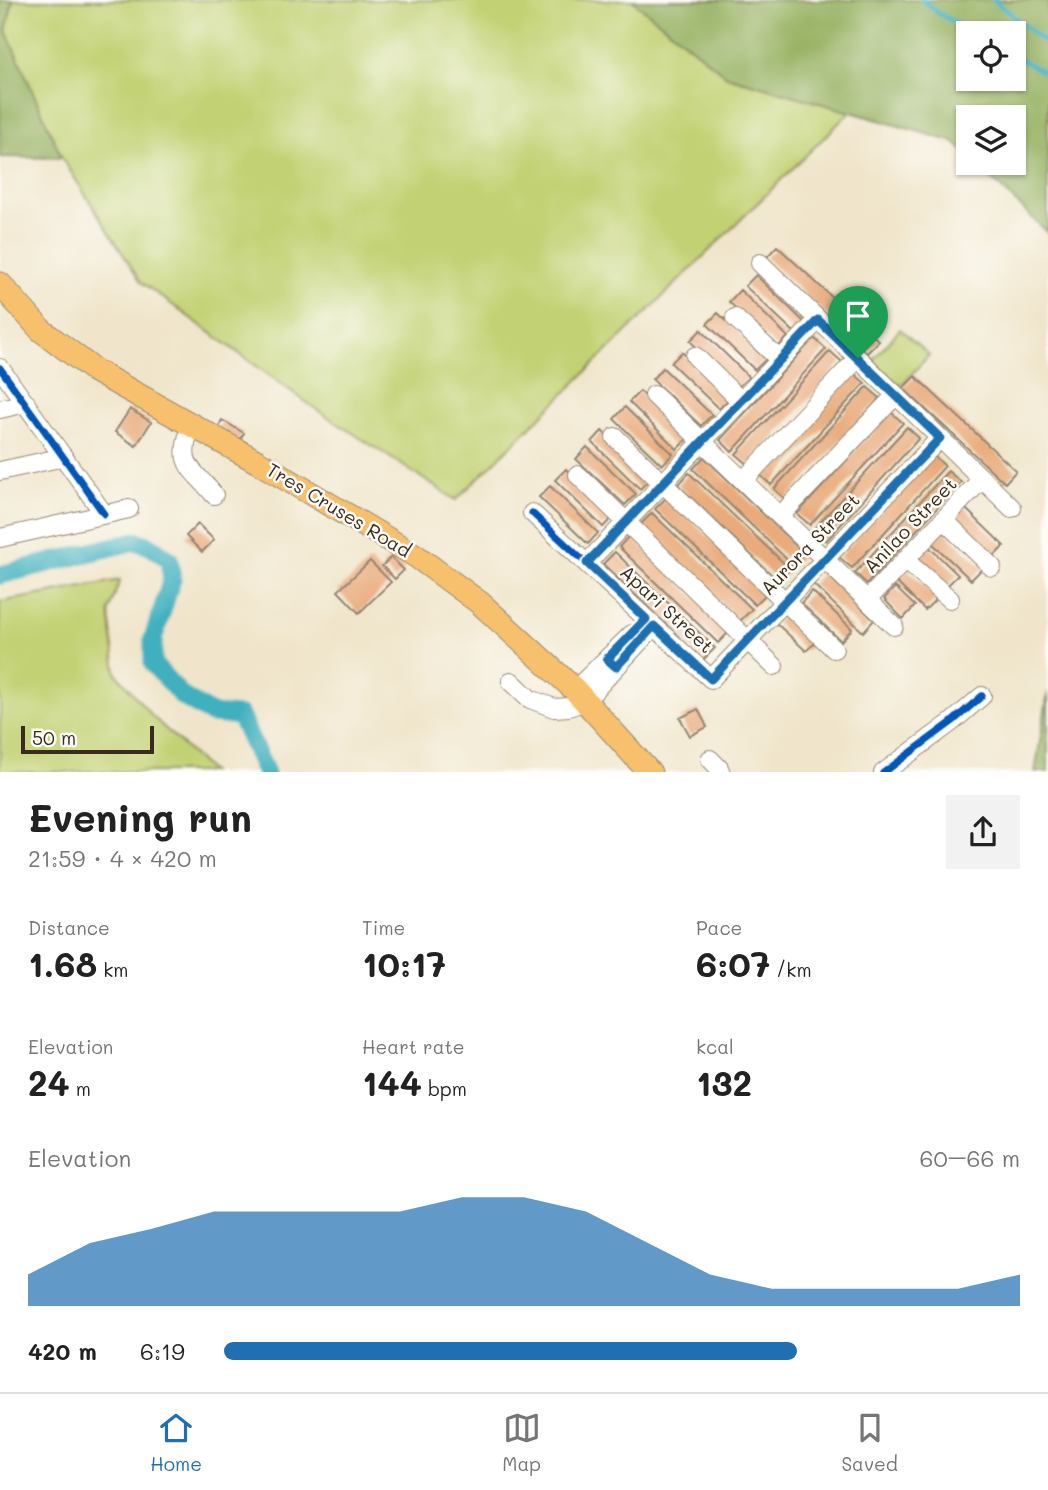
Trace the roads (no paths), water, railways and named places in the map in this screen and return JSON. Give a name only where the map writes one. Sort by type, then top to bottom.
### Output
[{"type":"main road","name":"Tres Cruses Road","points":[[0,284],[41,330],[96,371],[258,462],[416,556],[481,603],[580,695],[650,772]]},
{"type":"street","points":[[760,263],[1012,508]]},
{"type":"street","points":[[735,318],[780,360]]},
{"type":"street","points":[[587,563],[818,320]]},
{"type":"street","points":[[695,356],[741,401]]},
{"type":"street","points":[[744,480],[858,358]]},
{"type":"street","points":[[0,368],[104,514]]},
{"type":"street","points":[[654,394],[894,626]]},
{"type":"street","points":[[780,516],[896,395]]},
{"type":"street","points":[[0,409],[26,403]]},
{"type":"street","points":[[191,425],[184,445],[189,468],[214,495]]},
{"type":"street","points":[[615,438],[834,649]]},
{"type":"street","name":"Aurora Street","points":[[711,679],[940,438]]},
{"type":"street","points":[[0,471],[64,457]]},
{"type":"street","points":[[578,475],[774,666]]},
{"type":"street","name":"Anilao Street","points":[[867,600],[982,479]]},
{"type":"street","points":[[0,538],[129,509]]},
{"type":"street","name":"Apari Street","points":[[532,513],[711,679]]},
{"type":"street","points":[[944,520],[992,567]]},
{"type":"street","points":[[905,560],[950,599]]},
{"type":"street","points":[[512,681],[530,699],[554,708],[569,707],[650,622]]},
{"type":"street","points":[[883,772],[952,722],[982,696]]},
{"type":"waterway","points":[[923,0],[939,14],[956,23]]},
{"type":"waterway","points":[[994,0],[1048,45]]},
{"type":"waterway","points":[[1026,62],[1045,73],[1048,79]]},
{"type":"waterway","points":[[0,575],[135,541],[150,546],[169,559],[172,579],[153,639],[153,664],[182,696],[211,714],[240,716],[266,772]]}]
